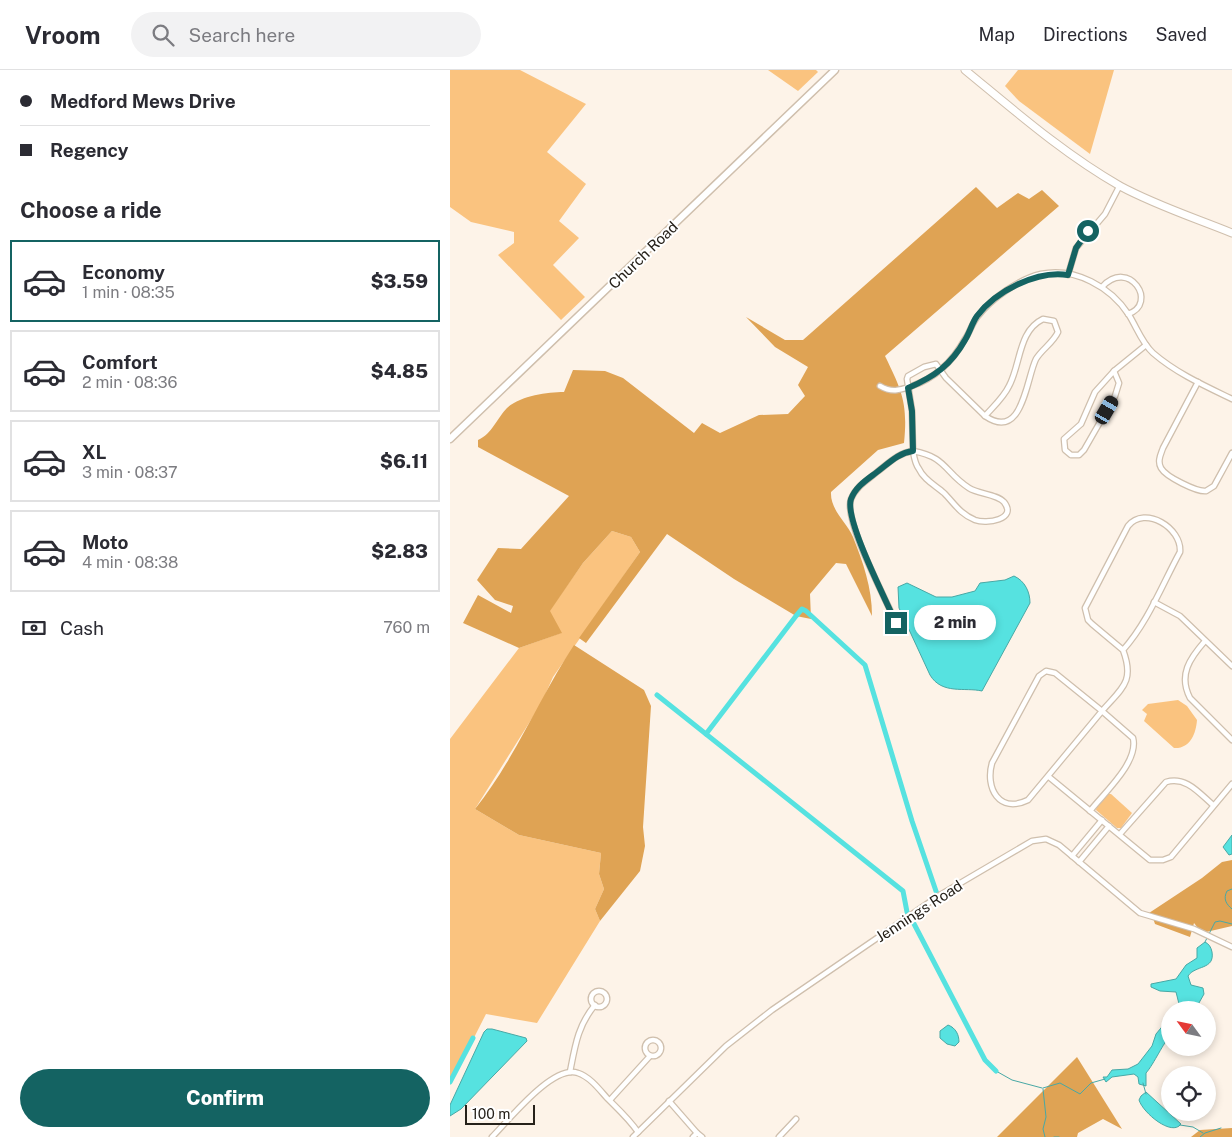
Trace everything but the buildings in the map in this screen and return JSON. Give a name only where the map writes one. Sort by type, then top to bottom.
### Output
[{"type":"main road","name":"Church Road","points":[[450,439],[835,70]]},
{"type":"main road","points":[[965,70],[1061,147],[1120,186],[1232,233]]},
{"type":"street","points":[[1068,275],[1076,248],[1083,237],[1105,214],[1120,186]]},
{"type":"street","points":[[880,386],[894,391],[924,382],[941,370],[961,346],[978,314],[1003,294],[1040,274],[1068,275],[1088,280],[1102,287],[1115,298],[1128,314],[1146,345],[1166,363],[1232,399]]},
{"type":"street","points":[[1102,287],[1109,281],[1120,277],[1127,278],[1136,284],[1141,294],[1141,302],[1136,310],[1128,314]]},
{"type":"street","points":[[896,623],[854,530],[850,503],[857,489],[864,482],[897,456],[913,451],[933,456],[966,486],[1002,500],[1006,506],[1006,513],[1000,520],[991,523],[981,522],[966,515],[922,474],[913,451],[912,411],[908,376],[933,364],[985,416],[1001,422],[1010,419],[1018,412],[1036,360],[1058,332],[1054,321],[1043,319],[1030,329],[1023,342],[1010,385],[985,416]]},
{"type":"street","points":[[1114,372],[1120,383],[1098,426],[1082,453],[1075,456],[1068,453],[1064,447],[1064,439],[1081,424],[1095,392],[1114,372],[1146,345]]},
{"type":"street","points":[[1198,382],[1163,448],[1159,460],[1161,467],[1166,473],[1196,490],[1206,491],[1214,486],[1232,453]]},
{"type":"street","points":[[1090,810],[1130,762],[1134,752],[1133,738],[1102,711],[1055,673],[1046,671],[1039,676],[992,762],[989,780],[995,794],[1001,800],[1013,804],[1028,800],[1049,777],[1102,711],[1127,678],[1129,665],[1123,650],[1088,620],[1085,608],[1128,526],[1140,518],[1154,520],[1174,531],[1180,546],[1180,552],[1134,638],[1123,650]]},
{"type":"street","points":[[1154,602],[1180,616],[1232,666]]},
{"type":"street","points":[[1205,641],[1192,656],[1185,672],[1186,690],[1190,698],[1232,740]]},
{"type":"street","points":[[1049,777],[1150,860],[1162,860],[1171,857],[1232,784]]},
{"type":"street","points":[[1120,834],[1166,782],[1180,781],[1188,784],[1213,805]]},
{"type":"street","points":[[1072,856],[1102,820]]},
{"type":"street","points":[[1079,862],[1109,826]]},
{"type":"street","name":"Jennings Road","points":[[633,1137],[726,1046],[765,1015],[940,894],[1032,840],[1039,839],[1053,842],[1140,912],[1194,929],[1232,947]]},
{"type":"street","points":[[570,1072],[578,1033],[586,1016],[595,1005]]},
{"type":"street","points":[[610,1100],[650,1056]]},
{"type":"street","points":[[492,1137],[552,1077],[570,1072],[586,1077],[631,1122],[638,1132]]},
{"type":"street","points":[[669,1101],[702,1137]]},
{"type":"street","points":[[779,1137],[796,1120]]},
{"type":"street","points":[[693,1137],[697,1133]]},
{"type":"shaded area","points":[[450,70],[520,70],[586,104],[547,152],[586,184],[559,221],[579,238],[553,265],[585,297],[561,320],[498,255],[514,243],[514,232],[471,222],[450,207]]},
{"type":"shaded area","points":[[768,70],[816,70],[818,72],[798,91]]},
{"type":"shaded area","points":[[1018,70],[1114,70],[1090,154],[1019,101],[1005,86]]},
{"type":"shaded area","points":[[976,187],[997,208],[1018,193],[1029,199],[1042,190],[1059,206],[885,356],[900,388],[905,417],[904,443],[878,450],[831,492],[833,504],[853,537],[863,566],[869,585],[872,616],[846,564],[836,563],[810,594],[811,619],[796,616],[734,579],[667,534],[586,643],[579,638],[640,552],[631,537],[612,531],[583,563],[550,611],[562,633],[519,648],[463,623],[478,595],[511,613],[513,606],[495,600],[477,580],[498,548],[521,549],[569,496],[478,447],[478,440],[491,430],[507,408],[526,398],[564,392],[573,370],[605,371],[623,378],[694,433],[702,423],[720,433],[759,415],[788,414],[805,396],[798,385],[808,367],[775,347],[746,317],[785,340],[803,340]]},
{"type":"shaded area","points":[[612,531],[631,537],[640,552],[553,677],[541,704],[475,809],[519,835],[601,853],[599,874],[604,889],[595,909],[600,921],[537,1023],[486,1014],[450,1085],[450,739],[519,648],[561,633],[549,611],[583,563]]},
{"type":"shaded area","points":[[574,645],[644,690],[651,706],[643,827],[645,846],[640,871],[600,921],[595,909],[604,889],[599,874],[601,853],[519,835],[475,809],[515,749],[549,686]]},
{"type":"shaded area","points":[[1178,700],[1187,706],[1197,720],[1191,740],[1180,748],[1174,748],[1144,721],[1147,714],[1142,710],[1148,704]]},
{"type":"shaded area","points":[[1107,794],[1111,794],[1132,813],[1121,828],[1117,828],[1096,810],[1097,805]]},
{"type":"shaded area","points":[[1232,860],[1232,926],[1202,933],[1194,923],[1190,937],[1155,924],[1153,918],[1146,915],[1202,878],[1222,862]]},
{"type":"shaded area","points":[[1077,1057],[1122,1129],[1103,1119],[1078,1133],[1077,1137],[997,1137]]},
{"type":"shaded area","points":[[1232,1128],[1232,1137],[1191,1137],[1200,1130]]},
{"type":"water","points":[[1014,576],[1026,587],[1030,603],[982,691],[947,688],[935,681],[930,675],[899,608],[898,587],[907,583],[936,597],[952,597],[975,591],[980,583],[1005,580]]},
{"type":"water","points":[[1232,835],[1232,854],[1229,855],[1223,847]]},
{"type":"water","points":[[1205,942],[1212,950],[1212,958],[1208,965],[1195,970],[1188,976],[1191,985],[1203,988],[1204,994],[1200,1001],[1178,1001],[1176,992],[1160,991],[1151,987],[1151,984],[1176,979],[1186,965],[1197,958],[1197,948]]},
{"type":"water","points":[[948,1025],[958,1034],[959,1042],[955,1046],[947,1044],[940,1038],[940,1031]]},
{"type":"water","points":[[1161,1028],[1161,1049],[1146,1073],[1146,1086],[1139,1084],[1138,1077],[1134,1074],[1112,1077],[1106,1082],[1103,1077],[1107,1077],[1112,1070],[1128,1069],[1138,1064],[1152,1046],[1156,1034]]},
{"type":"water","points":[[487,1029],[526,1038],[527,1041],[461,1109],[450,1116],[450,1105],[484,1032]]},
{"type":"water","points":[[1146,1092],[1161,1106],[1161,1121],[1178,1121],[1181,1124],[1171,1128],[1158,1122],[1142,1105],[1139,1100]]},
{"type":"waterway","points":[[706,734],[796,616],[802,609],[806,611],[865,665],[912,821],[937,894]]},
{"type":"waterway","points":[[657,695],[903,891],[907,912]]},
{"type":"waterway","points":[[1232,889],[1227,891],[1225,899],[1232,909]]},
{"type":"waterway","points":[[907,912],[912,920]]},
{"type":"waterway","points":[[912,920],[985,1060],[996,1071]]},
{"type":"waterway","points":[[1205,942],[1215,922],[1220,921],[1232,924]]},
{"type":"waterway","points":[[450,1082],[473,1038]]},
{"type":"waterway","points":[[996,1071],[1012,1080],[1042,1088]]},
{"type":"waterway","points":[[1043,1088],[1060,1083],[1080,1094],[1091,1083],[1105,1079]]},
{"type":"waterway","points":[[1143,1083],[1146,1094]]},
{"type":"waterway","points":[[1043,1089],[1046,1117],[1043,1129],[1045,1137]]},
{"type":"waterway","points":[[1180,1125],[1193,1127],[1203,1133]]},
{"type":"waterway","points":[[1200,1137],[1205,1133],[1221,1128]]},
{"type":"waterway","points":[[1054,1137],[1059,1137]]},
{"type":"route","points":[[896,623],[854,530],[850,512],[851,498],[860,485],[893,459],[913,451],[912,411],[908,388],[930,379],[941,370],[961,346],[978,314],[1003,294],[1040,274],[1068,275],[1076,248],[1088,231]]}]
